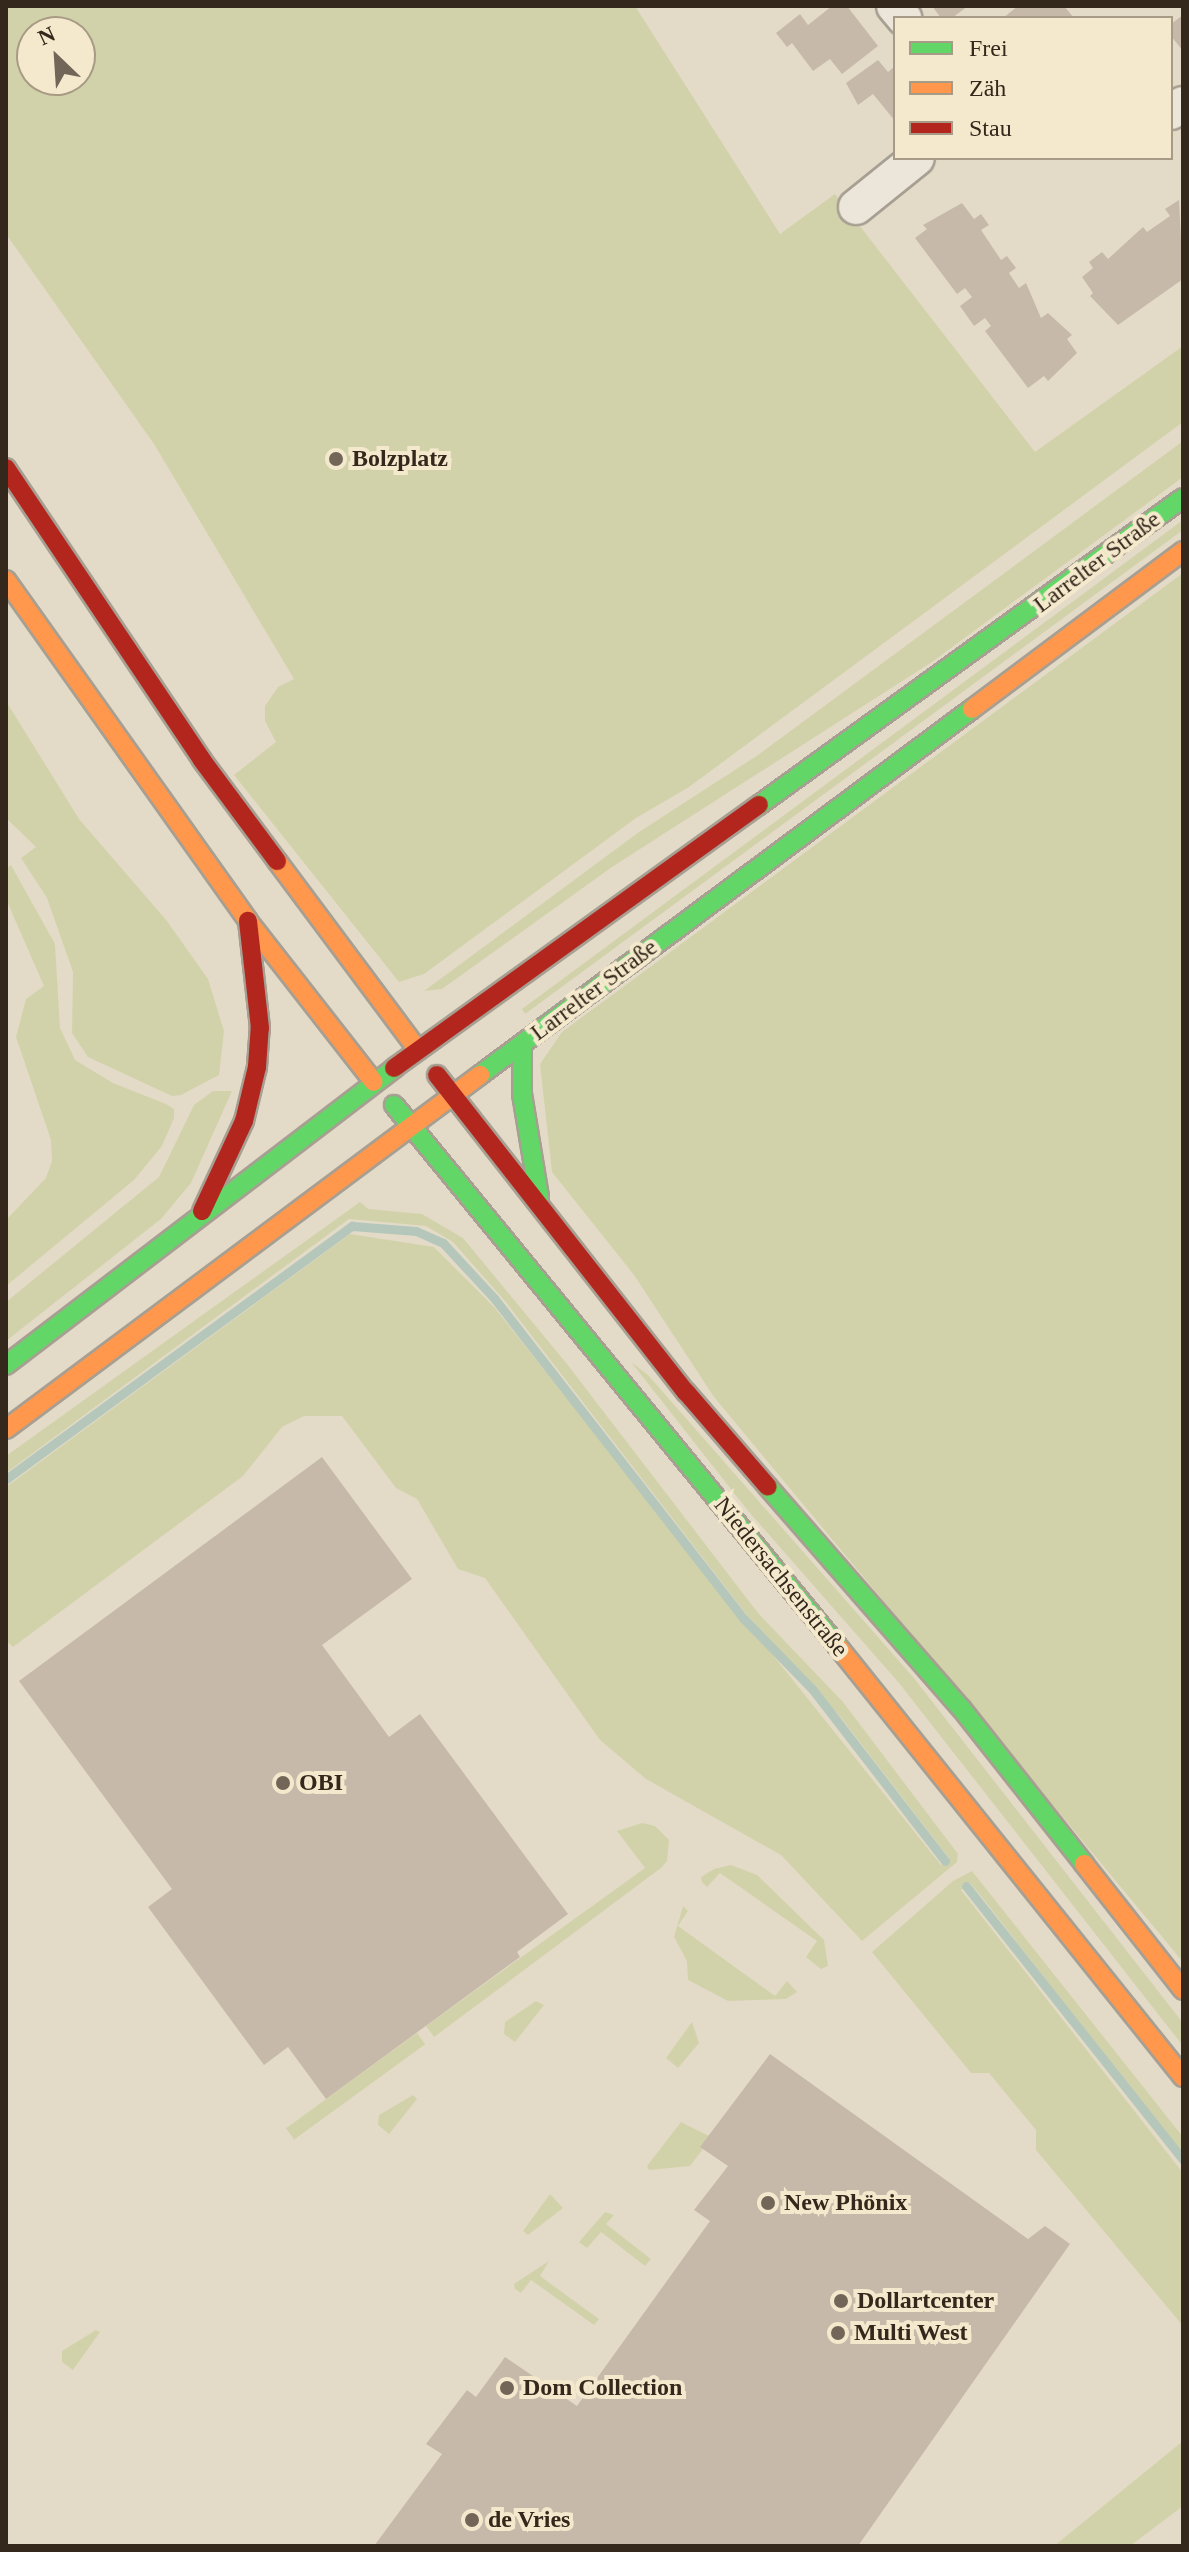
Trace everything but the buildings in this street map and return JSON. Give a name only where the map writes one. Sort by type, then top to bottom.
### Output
[{"type":"main road","name":"Niedersachsenstraße","points":[[6,468],[202,760],[453,1096],[686,1392],[961,1708],[1183,1990]]},
{"type":"main road","name":"Larrelter Straße","points":[[6,1365],[202,1211],[374,1082],[1183,498]]},
{"type":"main road","name":"Larrelter Straße","points":[[6,1429],[1183,551]]},
{"type":"main road","name":"Niedersachsenstraße","points":[[6,580],[248,921],[374,1082],[944,1776],[1183,2077]]},
{"type":"main road","points":[[202,1211],[244,1121],[257,1067],[260,1028],[248,921]]},
{"type":"main road","points":[[522,1045],[528,1147],[541,1208]]},
{"type":"street","points":[[856,207],[915,160]]},
{"type":"green space","points":[[6,6],[635,6],[780,234],[835,194],[1035,452],[1183,346],[1183,422],[689,787],[636,818],[424,974],[399,982],[234,775],[276,742],[265,721],[265,706],[278,687],[294,679],[154,444],[6,234]]},
{"type":"green space","points":[[1183,441],[1183,477],[932,662],[612,867],[442,989],[424,991],[639,832],[758,755]]},
{"type":"green space","points":[[1183,520],[1183,530],[525,1014],[522,1009]]},
{"type":"green space","points":[[1183,573],[1183,1962],[714,1397],[634,1275],[552,1172],[540,1064],[562,1032]]},
{"type":"green space","points":[[6,701],[79,819],[167,921],[208,979],[224,1031],[219,1075],[181,1095],[172,1096],[88,1057],[72,1033],[73,972],[47,898],[21,858],[36,847],[6,818]]},
{"type":"green space","points":[[11,865],[55,944],[60,1028],[75,1060],[113,1083],[166,1104],[174,1109],[174,1118],[162,1146],[134,1180],[6,1286],[6,1220],[46,1178],[52,1161],[51,1140],[16,1037],[26,999],[44,986],[6,899],[6,869]]},
{"type":"green space","points":[[213,1091],[232,1091],[191,1183],[161,1219],[6,1341],[6,1302],[159,1177],[194,1105]]},
{"type":"green space","points":[[360,1202],[368,1209],[422,1214],[463,1238],[567,1364],[758,1613],[843,1702],[958,1854],[957,1862],[862,1941],[781,1855],[646,1779],[600,1740],[485,1578],[458,1569],[417,1499],[396,1488],[342,1416],[304,1416],[282,1427],[243,1476],[13,1647],[6,1641],[6,1487],[350,1234],[434,1247],[494,1307],[941,1865],[949,1858],[842,1719],[747,1615],[505,1301],[453,1242],[426,1226],[349,1219],[6,1473],[6,1456]]},
{"type":"green space","points":[[631,1362],[648,1375],[913,1677],[1183,2023],[1183,2046],[899,1683],[749,1512]]},
{"type":"green space","points":[[642,1823],[655,1826],[669,1840],[667,1861],[661,1868],[434,2037],[426,2026],[645,1868],[617,1831]]},
{"type":"green space","points":[[731,1865],[757,1875],[824,1940],[828,1966],[821,1969],[806,1957],[817,1941],[720,1873],[707,1887],[702,1882],[701,1877],[714,1869]]},
{"type":"green space","points":[[972,1871],[1183,2137],[1183,2157],[981,1896],[970,1883],[961,1890],[1183,2173],[1183,2326],[1036,2150],[1036,2130],[989,2073],[971,2073],[872,1952],[953,1881]]},
{"type":"green space","points":[[683,1906],[688,1911],[678,1926],[775,1996],[787,1981],[797,1992],[786,1999],[728,2001],[688,1980],[687,1961],[674,1937]]},
{"type":"green space","points":[[536,2001],[544,2005],[515,2042],[504,2034],[505,2022]]},
{"type":"green space","points":[[692,2022],[699,2043],[678,2068],[666,2058]]},
{"type":"green space","points":[[417,2033],[425,2044],[294,2140],[286,2128]]},
{"type":"green space","points":[[413,2095],[417,2099],[389,2134],[378,2125],[379,2115]]},
{"type":"green space","points":[[681,2122],[709,2136],[703,2149],[690,2166],[649,2170],[647,2166]]},
{"type":"green space","points":[[550,2194],[563,2208],[528,2235],[523,2231]]},
{"type":"green space","points":[[605,2212],[614,2215],[606,2224],[651,2259],[645,2266],[601,2232],[587,2248],[579,2242]]},
{"type":"green space","points":[[549,2261],[540,2276],[599,2319],[594,2325],[531,2280],[521,2293],[515,2289],[514,2284]]},
{"type":"green space","points":[[96,2330],[100,2332],[73,2370],[62,2362],[62,2351]]},
{"type":"green space","points":[[1183,2441],[1183,2506],[1130,2546],[1054,2546]]},
{"type":"waterway","points":[[6,1479],[352,1226],[416,1231],[443,1243],[494,1298],[744,1619],[813,1690],[945,1861]]},
{"type":"waterway","points":[[966,1886],[1183,2160]]},
{"type":"traffic: fast","points":[[759,805],[1183,498]]},
{"type":"traffic: fast","points":[[480,1075],[972,709]]},
{"type":"traffic: fast","points":[[522,1045],[522,1094],[539,1197]]},
{"type":"traffic: fast","points":[[6,1365],[394,1068]]},
{"type":"traffic: fast","points":[[394,1105],[839,1648]]},
{"type":"traffic: fast","points":[[768,1487],[961,1708],[1084,1864]]},
{"type":"traffic: slow","points":[[972,709],[1183,551]]},
{"type":"traffic: slow","points":[[6,580],[248,921],[374,1082]]},
{"type":"traffic: slow","points":[[277,861],[418,1050]]},
{"type":"traffic: slow","points":[[6,1429],[480,1075]]},
{"type":"traffic: slow","points":[[839,1648],[1183,2077]]},
{"type":"traffic: slow","points":[[1084,1864],[1183,1990]]},
{"type":"traffic: jam","points":[[6,468],[202,760],[277,861]]},
{"type":"traffic: jam","points":[[394,1068],[759,805]]},
{"type":"traffic: jam","points":[[202,1211],[244,1121],[257,1067],[260,1028],[248,921]]},
{"type":"traffic: jam","points":[[437,1075],[686,1392],[768,1487]]},
{"type":"place","name":"Bolzplatz","points":[[336,459]]},
{"type":"place","name":"OBI","points":[[283,1783]]},
{"type":"place","name":"New Phönix","points":[[768,2203]]},
{"type":"place","name":"Dollartcenter","points":[[841,2301]]},
{"type":"place","name":"Multi West","points":[[838,2333]]},
{"type":"place","name":"Dom Collection","points":[[507,2388]]},
{"type":"place","name":"de Vries","points":[[472,2520]]}]
